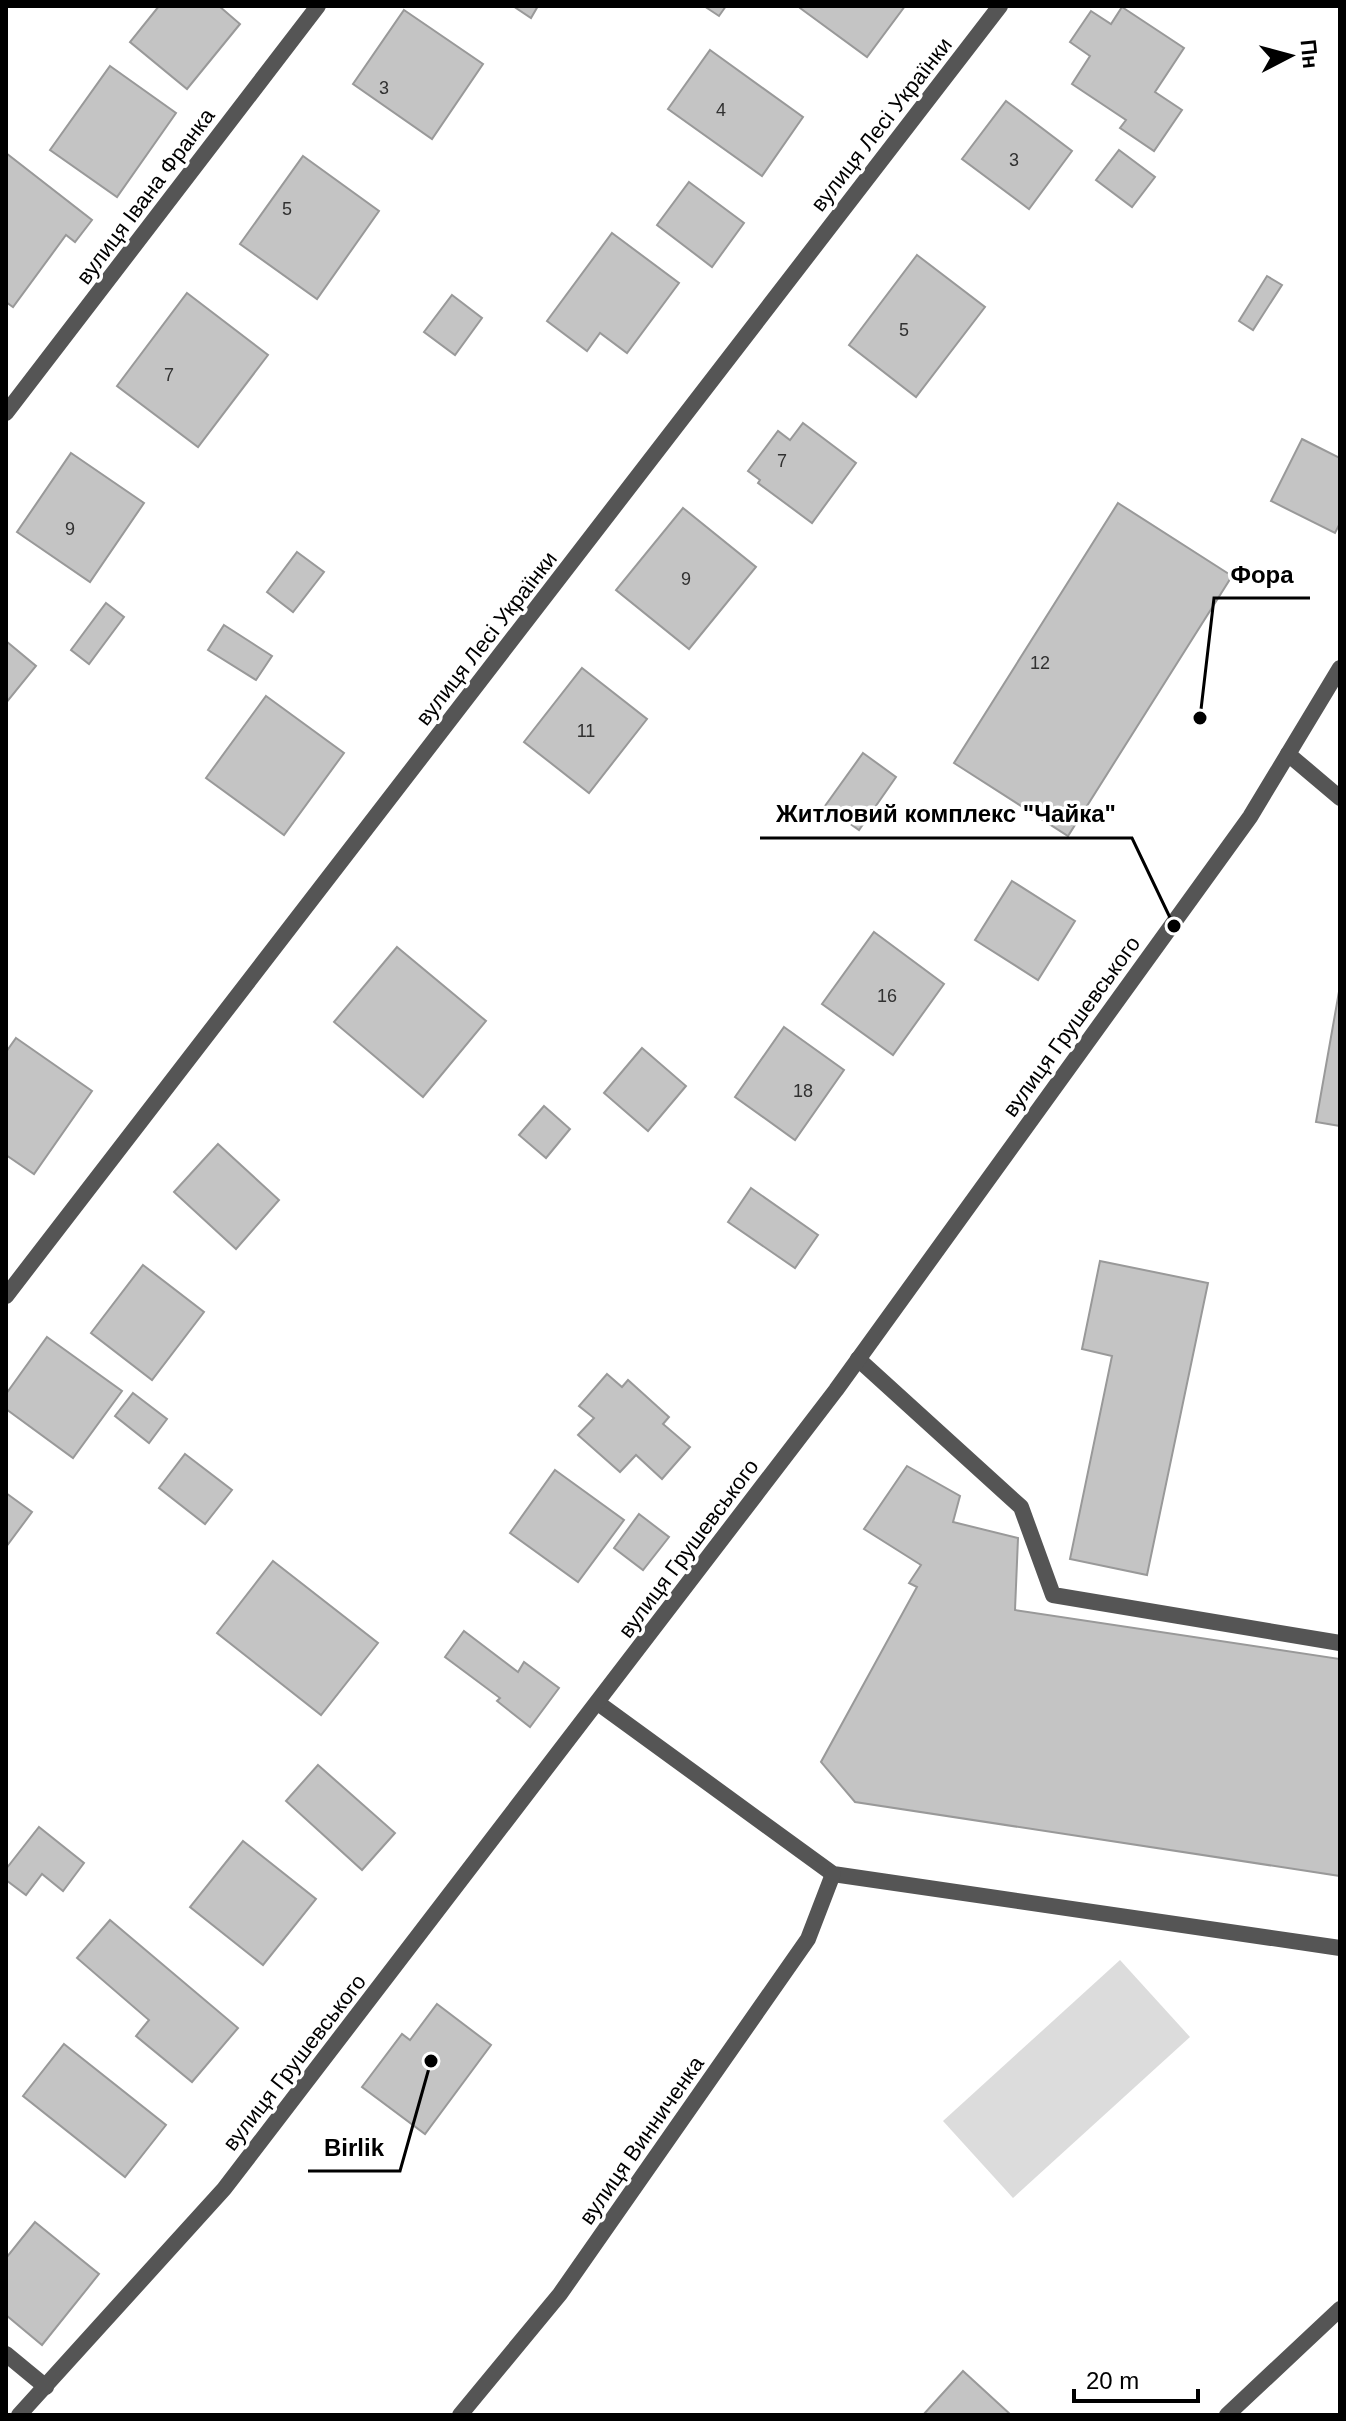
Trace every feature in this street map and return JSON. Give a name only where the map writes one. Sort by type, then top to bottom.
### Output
[{"type":"street","name":"вулиця Івана Франка","points":[[6,413],[318,6]]},
{"type":"street","name":"вулиця Лесі Українки","points":[[6,1296],[1000,6]]},
{"type":"street","name":"вулиця Грушевського","points":[[19,2415],[224,2189],[598,1703],[858,1359],[1250,817],[1340,668]]},
{"type":"street","points":[[1288,754],[1340,798]]},
{"type":"street","points":[[858,1359],[1021,1507],[1053,1595],[1340,1643]]},
{"type":"street","points":[[598,1703],[833,1874],[1340,1948]]},
{"type":"street","name":"вулиця Винниченка","points":[[460,2415],[560,2294],[808,1939],[833,1874]]},
{"type":"street","points":[[1227,2415],[1340,2309]]},
{"type":"street","points":[[6,2354],[46,2387]]},
{"type":"shaded area","points":[[1120,1960],[1190,2037],[1013,2198],[943,2121]]},
{"type":"building","points":[[159,6],[219,6],[240,24],[187,89],[130,42]]},
{"type":"building","points":[[513,6],[538,6],[531,18]]},
{"type":"building","points":[[704,6],[726,6],[719,16]]},
{"type":"building","points":[[801,6],[905,6],[867,57]]},
{"type":"building","points":[[1122,7],[1184,48],[1155,92],[1182,110],[1154,151],[1120,128],[1126,120],[1072,84],[1090,56],[1070,42],[1091,11],[1111,24]]},
{"type":"building","points":[[404,10],[483,64],[432,139],[353,84]]},
{"type":"building","points":[[710,50],[803,117],[762,176],[668,109]]},
{"type":"building","points":[[110,66],[176,113],[117,197],[50,150]]},
{"type":"building","points":[[1006,101],[1072,151],[1029,209],[962,159]]},
{"type":"building","points":[[1119,150],[1155,177],[1132,207],[1096,180]]},
{"type":"building","points":[[6,153],[92,220],[75,242],[66,235],[13,307],[6,302]]},
{"type":"building","points":[[303,156],[379,211],[317,299],[240,244]]},
{"type":"building","points":[[689,182],[744,223],[712,267],[657,225]]},
{"type":"building","points":[[612,233],[679,283],[627,353],[600,333],[587,351],[547,321]]},
{"type":"building","points":[[917,255],[985,307],[916,397],[849,345]]},
{"type":"building","points":[[1267,276],[1282,285],[1253,330],[1239,321]]},
{"type":"building","points":[[187,293],[268,355],[198,447],[117,386]]},
{"type":"building","points":[[452,295],[482,318],[455,355],[424,332]]},
{"type":"building","points":[[803,423],[856,463],[812,523],[758,483],[760,480],[748,471],[778,431],[790,440]]},
{"type":"building","points":[[1302,439],[1340,458],[1340,523],[1335,533],[1271,501]]},
{"type":"building","points":[[71,453],[144,503],[90,582],[17,532]]},
{"type":"building","points":[[1118,503],[1232,576],[1068,836],[954,763]]},
{"type":"building","points":[[683,508],[756,567],[689,649],[616,590]]},
{"type":"building","points":[[297,552],[324,572],[293,612],[267,592]]},
{"type":"building","points":[[106,603],[124,617],[89,664],[71,650]]},
{"type":"building","points":[[224,625],[272,656],[256,680],[208,650]]},
{"type":"building","points":[[6,641],[36,666],[6,703]]},
{"type":"building","points":[[582,668],[647,719],[589,793],[524,742]]},
{"type":"building","points":[[266,696],[344,753],[284,835],[206,778]]},
{"type":"building","points":[[863,753],[896,777],[859,830],[825,806]]},
{"type":"building","points":[[1012,881],[1075,921],[1038,980],[975,940]]},
{"type":"building","points":[[874,932],[944,984],[893,1055],[822,1004]]},
{"type":"building","points":[[397,947],[486,1021],[423,1097],[334,1022]]},
{"type":"building","points":[[1340,986],[1340,1126],[1316,1122]]},
{"type":"building","points":[[784,1027],[844,1070],[795,1140],[735,1097]]},
{"type":"building","points":[[16,1038],[92,1091],[34,1174],[6,1155],[6,1052]]},
{"type":"building","points":[[642,1048],[686,1086],[648,1131],[604,1093]]},
{"type":"building","points":[[544,1106],[570,1129],[546,1158],[519,1135]]},
{"type":"building","points":[[218,1144],[279,1200],[236,1249],[174,1192]]},
{"type":"building","points":[[751,1188],[818,1235],[795,1268],[728,1222]]},
{"type":"building","points":[[1100,1261],[1208,1283],[1147,1575],[1070,1559],[1112,1356],[1082,1349]]},
{"type":"building","points":[[143,1265],[204,1312],[152,1380],[91,1333]]},
{"type":"building","points":[[47,1337],[122,1391],[73,1458],[6,1409],[6,1394]]},
{"type":"building","points":[[607,1374],[622,1387],[628,1380],[669,1417],[663,1424],[690,1447],[662,1479],[636,1455],[620,1472],[578,1435],[594,1418],[579,1406]]},
{"type":"building","points":[[133,1393],[167,1419],[149,1443],[115,1416]]},
{"type":"building","points":[[185,1454],[232,1490],[205,1524],[159,1488]]},
{"type":"building","points":[[907,1466],[960,1496],[953,1522],[1018,1538],[1015,1610],[1340,1659],[1340,1876],[855,1802],[821,1762],[917,1587],[909,1583],[921,1565],[864,1529]]},
{"type":"building","points":[[555,1470],[624,1520],[578,1582],[510,1533]]},
{"type":"building","points":[[6,1493],[32,1512],[6,1547]]},
{"type":"building","points":[[639,1514],[669,1537],[643,1570],[614,1548]]},
{"type":"building","points":[[273,1561],[378,1643],[321,1715],[217,1633]]},
{"type":"building","points":[[464,1631],[518,1672],[524,1662],[559,1688],[530,1727],[497,1701],[500,1698],[445,1657]]},
{"type":"building","points":[[318,1765],[395,1833],[362,1870],[286,1801]]},
{"type":"building","points":[[39,1827],[84,1863],[63,1891],[42,1874],[26,1895],[6,1880],[6,1869]]},
{"type":"building","points":[[243,1841],[316,1899],[263,1965],[190,1907]]},
{"type":"building","points":[[110,1920],[238,2028],[192,2082],[136,2036],[149,2020],[77,1958]]},
{"type":"building","points":[[437,2004],[491,2045],[425,2134],[362,2087],[402,2034],[410,2040]]},
{"type":"building","points":[[64,2044],[166,2125],[125,2177],[23,2096]]},
{"type":"building","points":[[35,2222],[99,2274],[42,2345],[6,2315],[6,2258]]},
{"type":"building","points":[[963,2371],[1011,2415],[923,2415]]},
{"type":"place","name":"Фора","points":[[1200,718]]},
{"type":"place","name":"Житловий комплекс \"Чайка\"","points":[[1174,926]]},
{"type":"place","name":"Birlik","points":[[431,2061]]}]
